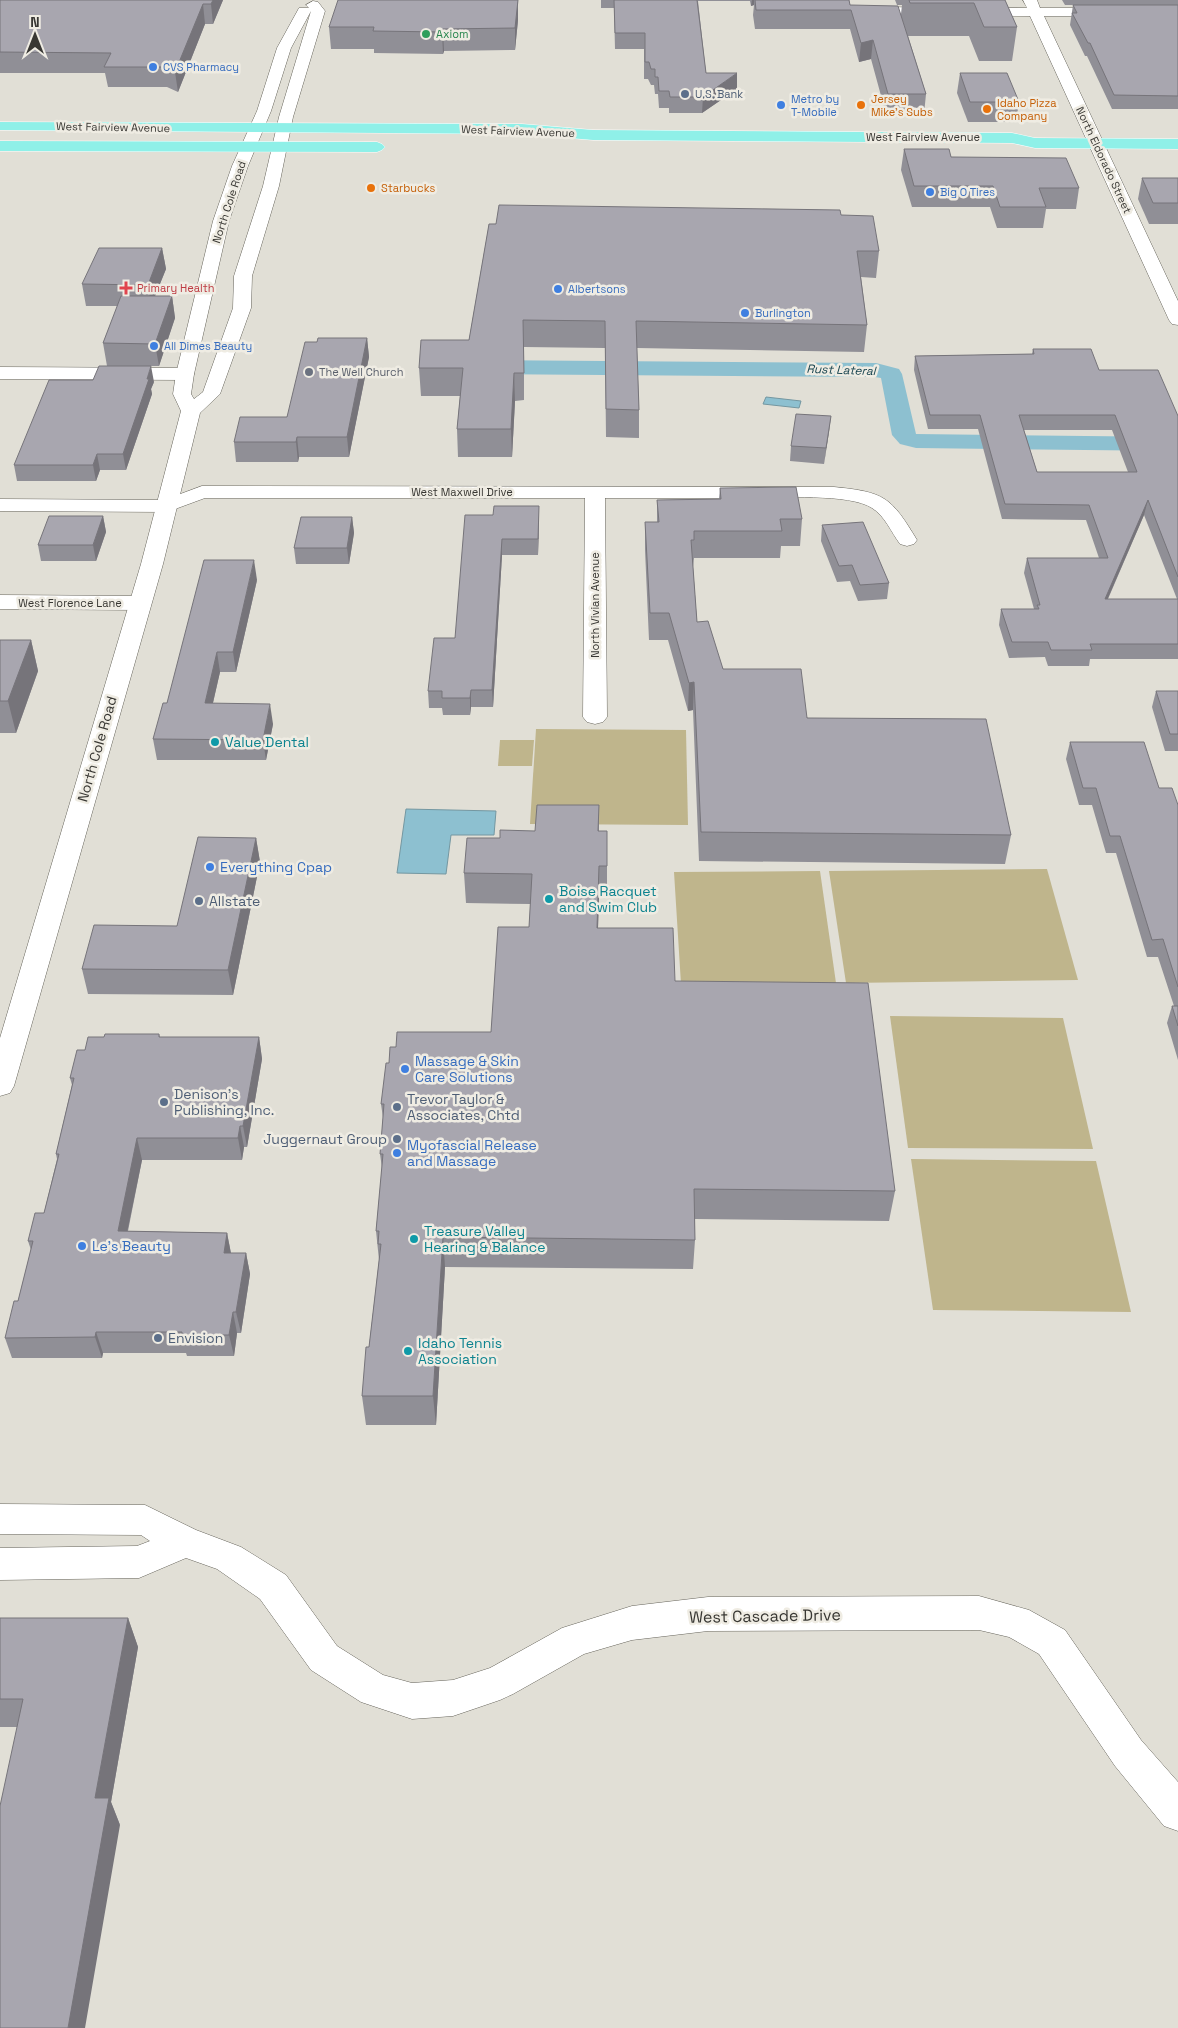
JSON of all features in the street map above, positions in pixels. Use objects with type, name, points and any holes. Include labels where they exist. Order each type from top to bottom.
[{"type":"main road","name":"West Fairview Avenue","points":[[0,126],[282,137],[394,147]]},
{"type":"main road","points":[[0,133],[253,137]]},
{"type":"main road","name":"West Fairview Avenue","points":[[0,146],[253,137],[540,138],[593,135],[1012,138],[1035,143],[1178,144]]},
{"type":"main road","name":"West Fairview Avenue","points":[[576,148],[1018,148],[1035,143]]},
{"type":"street","name":"North Cole Road","points":[[0,1086],[168,506],[191,411],[210,394],[242,308],[243,276],[271,186],[302,60],[318,11],[314,3],[302,12],[284,48],[264,111],[221,221],[185,374],[182,394],[191,411]]},
{"type":"street","points":[[850,10],[1033,6],[1178,12]]},
{"type":"street","name":"North Eldorado Street","points":[[1033,6],[1178,320]]},
{"type":"street","points":[[0,373],[185,374]]},
{"type":"street","name":"West Maxwell Drive","points":[[0,504],[168,506],[202,492],[787,492],[844,494],[878,502],[890,513],[907,540]]},
{"type":"street","name":"North Vivian Avenue","points":[[595,492],[595,718]]},
{"type":"street","name":"West Florence Lane","points":[[0,602],[140,603]]},
{"type":"street","name":"West Cascade Drive","points":[[0,1519],[146,1520],[185,1542],[229,1558],[273,1587],[324,1658],[374,1690],[412,1701],[461,1696],[500,1682],[575,1640],[632,1623],[708,1614],[969,1613],[978,1613],[1016,1622],[1052,1642],[1128,1753],[1178,1812]]},
{"type":"street","points":[[0,1564],[139,1562],[185,1542]]},
{"type":"shaded area","points":[[536,729],[686,730],[688,825],[530,824]]},
{"type":"shaded area","points":[[500,740],[534,740],[532,766],[498,766]]},
{"type":"shaded area","points":[[1047,869],[1078,980],[846,983],[829,871]]},
{"type":"shaded area","points":[[820,871],[836,983],[681,984],[674,872]]},
{"type":"shaded area","points":[[890,1016],[1063,1018],[1093,1149],[908,1148]]},
{"type":"shaded area","points":[[911,1159],[1096,1161],[1131,1312],[933,1310]]},
{"type":"water","points":[[766,397],[801,401],[799,408],[763,404]]},
{"type":"water","points":[[406,809],[496,811],[494,835],[451,835],[446,874],[397,873]]},
{"type":"building","points":[[0,0],[213,0],[211,4],[203,4],[175,72],[164,67],[104,67],[111,53],[0,52]]},
{"type":"building","points":[[338,0],[518,0],[515,28],[443,29],[442,32],[373,31],[374,27],[329,27]]},
{"type":"building","points":[[614,0],[697,0],[706,73],[737,73],[703,97],[670,97],[669,91],[659,91],[658,77],[655,77],[655,69],[651,69],[649,62],[645,62],[645,33],[615,33]]},
{"type":"building","points":[[755,0],[849,0],[850,5],[898,6],[926,94],[888,94],[873,40],[861,43],[851,10],[756,10]]},
{"type":"building","points":[[909,0],[1005,0],[1017,27],[984,27],[974,3],[910,3]]},
{"type":"building","points":[[1073,5],[1178,5],[1178,96],[1114,95],[1090,43],[1088,43],[1072,13],[1077,13]]},
{"type":"building","points":[[960,73],[1007,73],[1019,102],[970,102]]},
{"type":"building","points":[[904,149],[949,149],[951,157],[1066,158],[1079,188],[1039,188],[1046,207],[1000,207],[993,186],[914,186]]},
{"type":"building","points":[[1142,178],[1178,178],[1178,203],[1153,203]]},
{"type":"building","points":[[499,205],[840,210],[841,215],[873,216],[879,251],[857,251],[867,325],[636,321],[639,410],[606,409],[605,321],[523,320],[524,373],[514,373],[511,429],[457,429],[463,368],[419,368],[421,340],[469,340],[489,224],[496,224]]},
{"type":"building","points":[[99,248],[162,248],[148,285],[82,284]]},
{"type":"building","points":[[121,296],[172,296],[155,344],[103,343]]},
{"type":"building","points":[[318,338],[367,338],[347,437],[297,437],[296,442],[234,442],[240,417],[287,417],[305,342],[317,342]]},
{"type":"building","points":[[1033,349],[1091,349],[1099,370],[1158,370],[1178,416],[1178,577],[1148,500],[1105,599],[1178,599],[1178,644],[1090,644],[1092,650],[1051,650],[1048,642],[1012,642],[1001,609],[1039,609],[1037,605],[1040,605],[1027,558],[1108,558],[1089,505],[1005,504],[980,415],[930,415],[915,356],[1034,354]],"holes":[[[1019,415],[1115,415],[1137,472],[1037,472]]]},
{"type":"building","points":[[99,366],[151,366],[147,379],[149,379],[123,454],[97,454],[93,465],[14,465],[49,380],[93,380]]},
{"type":"building","points":[[796,414],[831,416],[826,448],[791,446]]},
{"type":"building","points":[[796,487],[802,519],[780,519],[782,531],[694,531],[694,540],[691,540],[697,622],[708,621],[723,669],[801,669],[807,718],[986,719],[1011,835],[701,832],[694,682],[689,683],[669,613],[650,613],[645,522],[659,522],[657,500],[721,499],[720,488]]},
{"type":"building","points":[[494,506],[539,506],[538,539],[502,539],[492,690],[471,690],[470,698],[442,698],[442,691],[428,691],[434,638],[455,638],[465,515],[493,515]]},
{"type":"building","points":[[49,516],[103,516],[93,545],[38,545]]},
{"type":"building","points":[[301,517],[352,517],[347,548],[294,548]]},
{"type":"building","points":[[863,522],[889,583],[860,585],[852,565],[839,566],[822,525]]},
{"type":"building","points":[[204,560],[254,560],[233,652],[217,652],[205,703],[270,704],[263,740],[153,739],[163,703],[167,703]]},
{"type":"building","points":[[0,640],[31,640],[8,701],[0,701]]},
{"type":"building","points":[[1156,691],[1178,691],[1178,734],[1170,734]]},
{"type":"building","points":[[1070,742],[1144,742],[1159,788],[1172,788],[1178,805],[1178,987],[1163,939],[1152,940],[1120,836],[1110,836],[1096,788],[1083,788]]},
{"type":"building","points":[[537,805],[599,805],[598,831],[607,831],[607,866],[599,866],[597,928],[673,928],[675,981],[868,983],[895,1191],[694,1189],[695,1240],[443,1237],[433,1396],[362,1396],[366,1347],[369,1347],[381,1244],[378,1244],[379,1231],[376,1231],[383,1154],[380,1154],[384,1104],[381,1104],[386,1063],[389,1063],[390,1047],[396,1047],[397,1032],[491,1032],[498,927],[529,927],[532,874],[464,873],[467,838],[500,838],[500,830],[535,831]]},
{"type":"building","points":[[198,837],[256,838],[228,970],[82,969],[94,925],[177,926]]},
{"type":"building","points":[[1172,1006],[1178,1006],[1178,1026]]},
{"type":"building","points":[[105,1034],[159,1034],[159,1037],[259,1037],[243,1126],[240,1126],[238,1138],[137,1138],[118,1231],[227,1233],[224,1253],[246,1253],[236,1312],[233,1312],[229,1335],[182,1335],[182,1332],[96,1332],[95,1337],[5,1338],[14,1301],[18,1301],[33,1241],[28,1241],[35,1213],[44,1213],[59,1154],[56,1154],[74,1078],[70,1078],[77,1050],[85,1050],[88,1037],[104,1037]]},
{"type":"building","points":[[0,1618],[128,1618],[95,1798],[109,1798],[68,2028],[0,2028],[0,1806],[23,1699],[0,1699]]},
{"type":"waterway","name":"Rust Lateral","points":[[477,367],[876,370],[891,374],[904,435],[908,439],[916,441],[1178,444]]},
{"type":"place","name":"Axiom","points":[[426,34]]},
{"type":"place","name":"CVS Pharmacy","points":[[153,67]]},
{"type":"place","name":"U.S. Bank","points":[[685,94]]},
{"type":"place","name":"Metro by T-Mobile","points":[[781,105]]},
{"type":"place","name":"Jersey Mike's Subs","points":[[861,105]]},
{"type":"place","name":"Idaho Pizza Company","points":[[987,109]]},
{"type":"place","name":"Starbucks","points":[[371,188]]},
{"type":"place","name":"Big O Tires","points":[[930,192]]},
{"type":"place","name":"Primary Health","points":[[126,288]]},
{"type":"place","name":"Albertsons","points":[[558,289]]},
{"type":"place","name":"Burlington","points":[[745,313]]},
{"type":"place","name":"All Dimes Beauty","points":[[154,346]]},
{"type":"place","name":"The Well Church","points":[[309,372]]},
{"type":"place","name":"Value Dental","points":[[215,742]]},
{"type":"place","name":"Everything Cpap","points":[[210,867]]},
{"type":"place","name":"Boise Racquet and Swim Club","points":[[549,899]]},
{"type":"place","name":"Allstate","points":[[199,901]]},
{"type":"place","name":"Massage & Skin Care Solutions","points":[[405,1069]]},
{"type":"place","name":"Denison's Publishing, Inc.","points":[[164,1102]]},
{"type":"place","name":"Trevor Taylor & Associates, Chtd","points":[[397,1107]]},
{"type":"place","name":"Juggernaut Group","points":[[397,1139]]},
{"type":"place","name":"Myofascial Release and Massage","points":[[397,1153]]},
{"type":"place","name":"Treasure Valley Hearing & Balance","points":[[414,1239]]},
{"type":"place","name":"Le's Beauty","points":[[82,1246]]},
{"type":"place","name":"Envision","points":[[158,1338]]},
{"type":"place","name":"Idaho Tennis Association","points":[[408,1351]]}]
